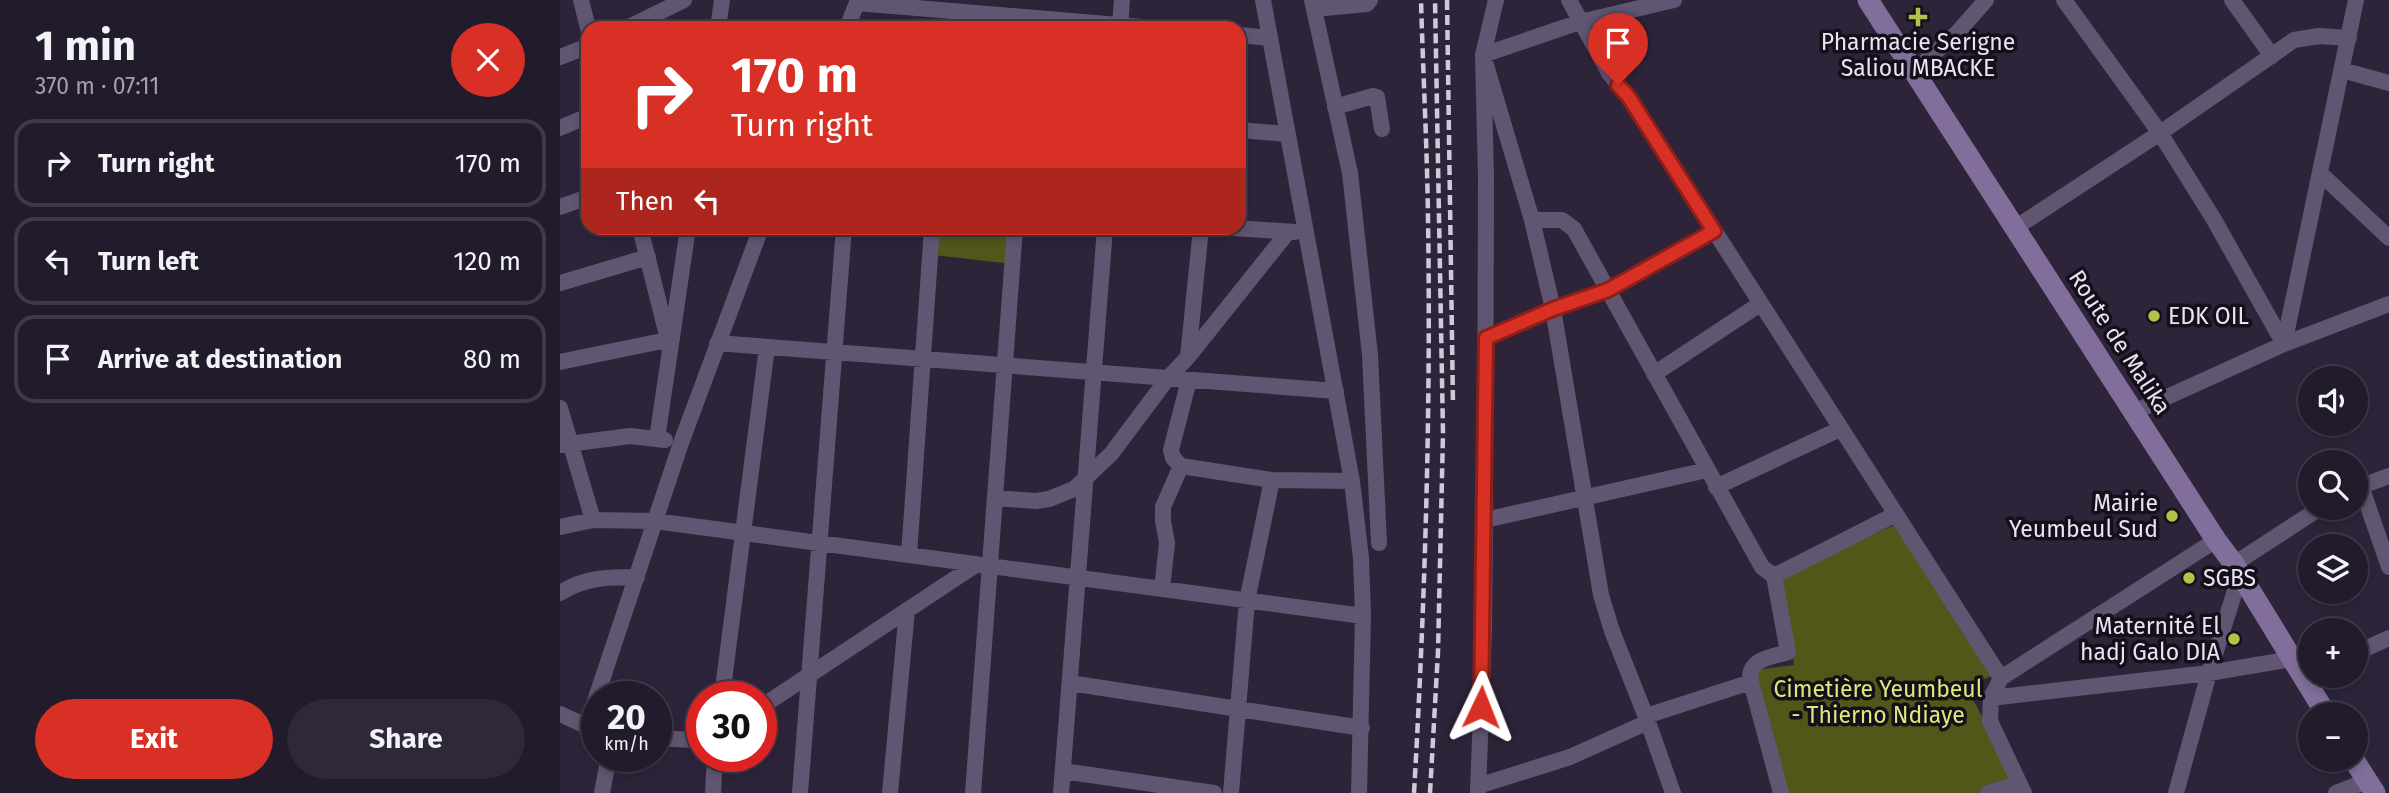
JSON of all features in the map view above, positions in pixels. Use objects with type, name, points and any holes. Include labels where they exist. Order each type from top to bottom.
[{"type":"main road","name":"Route de Malika","points":[[1868,0],[2298,667]]},
{"type":"main road","points":[[2362,772],[2371,787]]},
{"type":"street","points":[[581,0],[586,21]]},
{"type":"street","points":[[641,21],[684,0]]},
{"type":"street","points":[[719,21],[722,0]]},
{"type":"street","points":[[1030,21],[1032,0]]},
{"type":"street","points":[[1120,21],[1122,0]]},
{"type":"street","points":[[1263,0],[1352,481],[1361,558],[1363,616],[1359,793]]},
{"type":"street","points":[[1370,0],[1367,4],[1313,5],[1350,173],[1370,355],[1379,543]]},
{"type":"street","points":[[1496,0],[1483,55],[1485,520],[1478,789],[1570,757],[1647,719],[1751,682]]},
{"type":"street","points":[[1569,0],[1609,73],[1628,96],[2001,678]]},
{"type":"street","points":[[1483,55],[1580,22],[1674,0]]},
{"type":"street","points":[[1913,72],[1957,33],[1986,0]]},
{"type":"street","points":[[2064,0],[2160,133],[2213,219],[2284,344]]},
{"type":"street","points":[[2232,0],[2272,56]]},
{"type":"street","points":[[2284,344],[2356,0]]},
{"type":"street","points":[[850,21],[858,2],[1014,21]]},
{"type":"street","points":[[1246,36],[1270,38]]},
{"type":"street","points":[[2015,228],[2160,133],[2294,40],[2319,36],[2348,38]]},
{"type":"street","points":[[560,57],[581,49]]},
{"type":"street","points":[[1483,55],[1532,220],[1553,309],[1601,595],[1673,793]]},
{"type":"street","points":[[2342,70],[2389,83]]},
{"type":"street","points":[[1335,107],[1377,97],[1382,129]]},
{"type":"street","points":[[560,128],[581,119]]},
{"type":"street","points":[[1246,131],[1288,134]]},
{"type":"street","points":[[2320,174],[2389,238]]},
{"type":"street","points":[[560,207],[581,200]]},
{"type":"street","points":[[1532,220],[1554,219],[1568,223],[1574,229],[1762,567],[1774,576],[1788,652],[1755,663],[1750,670],[1781,793]]},
{"type":"street","points":[[1246,229],[1308,233]]},
{"type":"street","points":[[1486,338],[1553,309],[1608,290],[1714,231]]},
{"type":"street","points":[[995,498],[1036,501],[1074,489],[1111,454],[1168,378],[1188,357],[1288,232]]},
{"type":"street","points":[[642,235],[670,339]]},
{"type":"street","points":[[657,439],[687,235]]},
{"type":"street","points":[[606,681],[681,443],[758,235]]},
{"type":"street","points":[[800,793],[843,235]]},
{"type":"street","points":[[909,555],[931,235]]},
{"type":"street","points":[[973,793],[984,565],[995,498],[1014,235]]},
{"type":"street","points":[[1061,793],[1104,235]]},
{"type":"street","points":[[1188,357],[1200,235]]},
{"type":"street","points":[[560,283],[648,257]]},
{"type":"street","points":[[1654,374],[1760,304]]},
{"type":"street","points":[[2134,412],[2284,344],[2389,304]]},
{"type":"street","points":[[560,362],[670,339]]},
{"type":"street","points":[[717,343],[1336,391]]},
{"type":"street","points":[[724,681],[767,347]]},
{"type":"street","points":[[1189,380],[1171,450],[1181,466],[1272,480],[1352,481]]},
{"type":"street","points":[[560,408],[566,444],[593,520]]},
{"type":"street","points":[[1716,487],[1840,429]]},
{"type":"street","points":[[566,444],[630,436],[681,443]]},
{"type":"street","points":[[1162,589],[1167,542],[1163,507],[1181,466]]},
{"type":"street","points":[[1485,520],[1707,470]]},
{"type":"street","points":[[2368,483],[2389,476]]},
{"type":"street","points":[[1231,793],[1247,601],[1272,480]]},
{"type":"street","points":[[2368,513],[2389,567]]},
{"type":"street","points":[[1774,576],[1896,514]]},
{"type":"street","points":[[560,527],[593,520],[655,520],[1363,616]]},
{"type":"street","points":[[2176,793],[2237,570],[2304,520]]},
{"type":"street","points":[[1988,793],[2021,789],[1990,721],[1991,698],[2001,678],[2216,540]]},
{"type":"street","points":[[777,697],[907,610],[984,565]]},
{"type":"street","points":[[560,593],[580,582],[593,579],[637,577]]},
{"type":"street","points":[[890,793],[907,610]]},
{"type":"street","points":[[2368,648],[2389,638]]},
{"type":"street","points":[[1991,698],[2209,673],[2291,659]]},
{"type":"street","points":[[1070,683],[1362,728]]},
{"type":"street","points":[[560,714],[581,724]]},
{"type":"street","points":[[1063,771],[1214,793]]},
{"type":"street","points":[[602,793],[606,772]]},
{"type":"street","points":[[713,793],[714,772]]},
{"type":"street","points":[[2336,793],[2371,787]]},
{"type":"green space","points":[[925,235],[1015,235],[1013,264],[924,254]]},
{"type":"green space","name":"Cimetière Yeumbeul - Thierno Ndiaye","points":[[1894,525],[1995,674],[1967,688],[2019,786],[1988,793],[1785,793],[1755,670],[1794,665],[1781,577]]},
{"type":"railway","points":[[1414,793],[1424,577],[1429,361],[1421,0]]},
{"type":"railway","points":[[1430,793],[1438,652],[1443,433],[1435,0]]},
{"type":"railway","points":[[1447,0],[1453,405]]},
{"type":"place","name":"Pharmacie Serigne Saliou MBACKE","points":[[1918,17]]},
{"type":"place","name":"EDK OIL","points":[[2154,316]]},
{"type":"place","name":"Mairie Yeumbeul Sud","points":[[2172,516]]},
{"type":"place","name":"SGBS","points":[[2189,578]]},
{"type":"place","name":"Maternité El hadj Galo DIA","points":[[2234,639]]},
{"type":"route","points":[[1481,707],[1486,338],[1553,309],[1608,290],[1714,231],[1628,96],[1618,85]]}]
